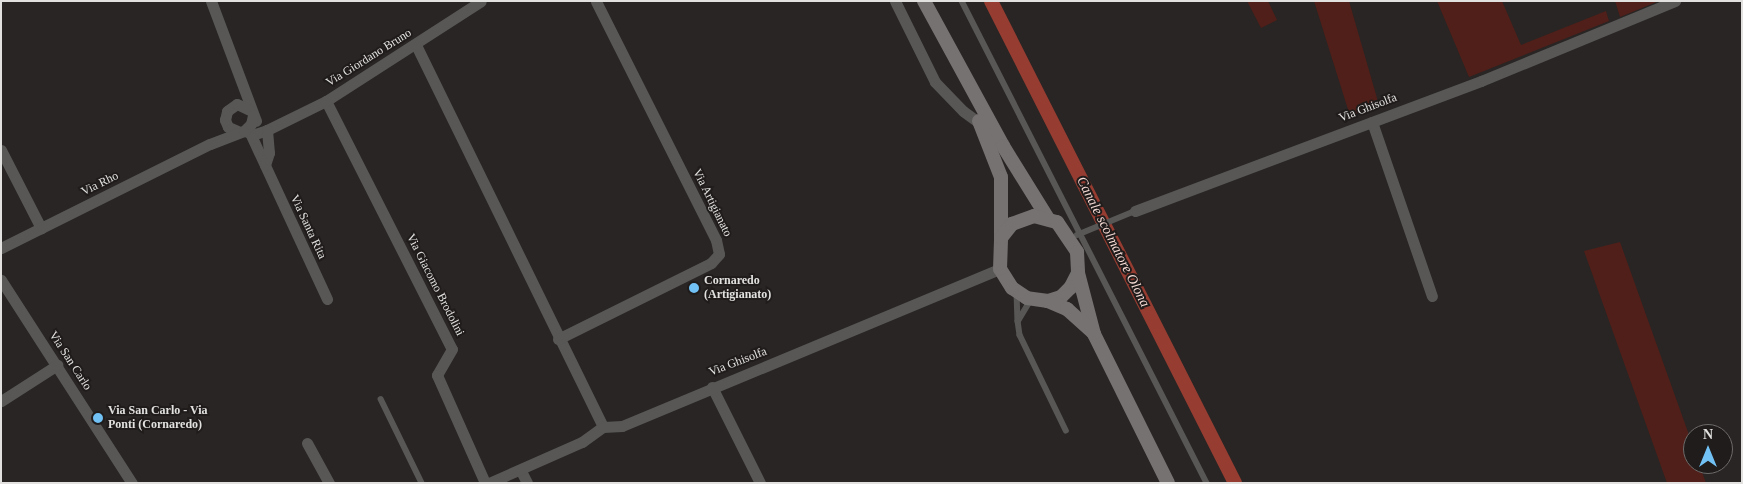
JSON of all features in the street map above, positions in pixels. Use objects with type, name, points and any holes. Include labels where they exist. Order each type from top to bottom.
[{"type":"main road","points":[[924,1],[981,124],[1001,177],[1002,238],[1000,269],[1017,291],[1032,299],[1048,301],[1067,309],[1094,334]]},
{"type":"main road","points":[[950,54],[1047,217]]},
{"type":"main road","points":[[1002,238],[1022,219],[1047,217],[1057,222],[1074,236],[1078,273],[1094,334],[1168,483]]},
{"type":"main road","points":[[1048,301],[1061,297],[1078,273]]},
{"type":"street","points":[[211,1],[238,71],[251,112],[251,124],[245,132],[232,130],[226,123],[227,111],[235,105],[238,71]]},
{"type":"street","name":"Via Giordano Bruno","points":[[245,132],[267,130],[326,101],[482,1]]},
{"type":"street","name":"Via Artigianato","points":[[558,339],[711,263],[719,254],[716,240],[596,1]]},
{"type":"street","points":[[895,1],[935,82],[963,112],[981,124]]},
{"type":"street","name":"Via Ghisolfa","points":[[1135,211],[1372,122],[1675,1]]},
{"type":"street","points":[[416,45],[558,339],[603,427]]},
{"type":"street","name":"Via Giacomo Brodolini","points":[[326,101],[452,349],[437,375],[487,483]]},
{"type":"street","points":[[235,105],[251,112],[267,130],[269,153],[265,165]]},
{"type":"street","points":[[1372,122],[1432,296]]},
{"type":"street","name":"Via Rho","points":[[210,144],[226,123]]},
{"type":"street","name":"Via Rho","points":[[1,248],[210,144],[245,132]]},
{"type":"street","name":"Via Santa Rita","points":[[245,132],[265,165],[327,300]]},
{"type":"street","points":[[1,150],[41,228]]},
{"type":"street","name":"Via Ghisolfa","points":[[487,483],[521,471],[582,442],[603,427],[622,426],[1000,269]]},
{"type":"street","name":"Via San Carlo","points":[[1,280],[132,483]]},
{"type":"street","points":[[1,401],[57,365]]},
{"type":"street","points":[[712,387],[760,483]]},
{"type":"street","points":[[307,443],[329,483]]},
{"type":"street","points":[[521,471],[527,483]]},
{"type":"lane","points":[[962,1],[1074,236],[1207,483]]},
{"type":"lane","name":"Via Ghisolfa","points":[[1074,236],[1135,211]]},
{"type":"lane","points":[[1017,291],[1020,335],[1066,430]]},
{"type":"lane","points":[[1018,321],[1032,299]]},
{"type":"lane","points":[[381,399],[422,483]]},
{"type":"shaded area","points":[[1247,1],[1268,1],[1277,20],[1261,28]]},
{"type":"shaded area","points":[[1314,1],[1349,1],[1379,105],[1350,116]]},
{"type":"shaded area","points":[[1437,1],[1502,1],[1521,45],[1606,11],[1609,21],[1469,77]]},
{"type":"shaded area","points":[[1615,1],[1659,1],[1620,17]]},
{"type":"shaded area","points":[[1620,242],[1685,424],[1683,424],[1683,474],[1703,474],[1706,483],[1667,483],[1584,251]]},
{"type":"waterway","name":"Canale scolmatore Olona","points":[[991,1],[1235,483]]},
{"type":"place","name":"Cornaredo (Artigianato)","points":[[694,288]]},
{"type":"place","name":"Via San Carlo - Via Ponti (Cornaredo)","points":[[98,418]]}]
